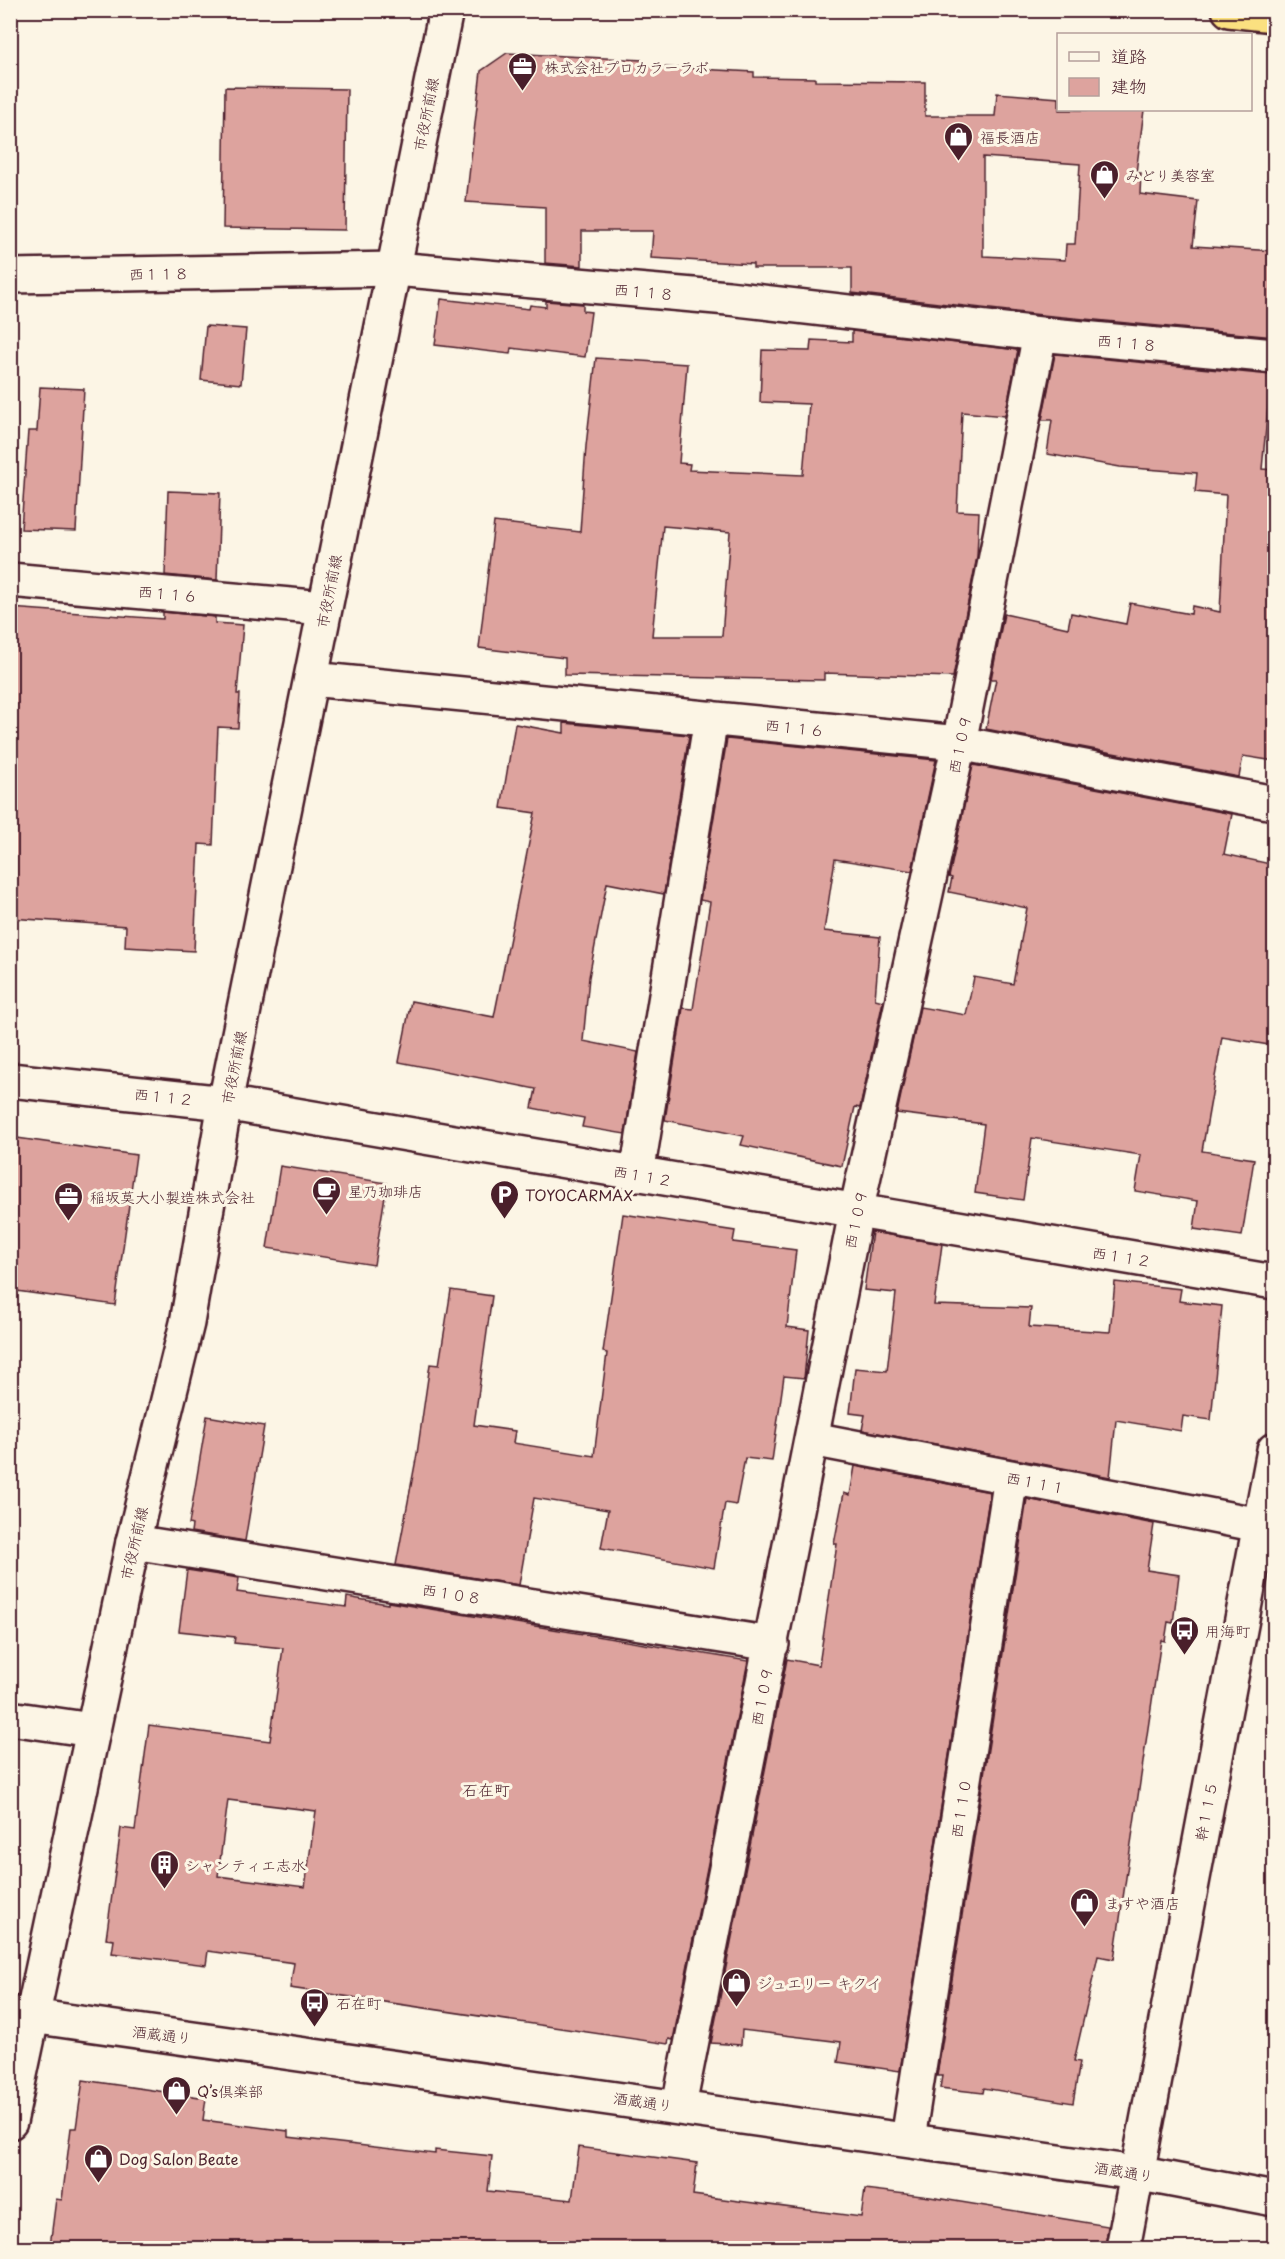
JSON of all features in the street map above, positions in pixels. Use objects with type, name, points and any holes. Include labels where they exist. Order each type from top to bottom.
[{"type":"highway","points":[[1229,10],[1275,15]]},
{"type":"street","name":"市役所前線","points":[[10,2122],[21,2014],[92,1730],[133,1542],[187,1323],[225,1103],[446,10]]},
{"type":"street","name":"西１１８","points":[[10,276],[395,269],[728,298],[1040,334],[1275,356]]},
{"type":"street","name":"西１０９","points":[[679,2106],[856,1212],[959,743],[1040,334]]},
{"type":"street","name":"西１１６","points":[[10,580],[324,608]]},
{"type":"street","name":"西１１６","points":[[311,679],[959,743],[1275,803]]},
{"type":"street","points":[[637,1174],[711,718]]},
{"type":"street","name":"西１１２","points":[[10,1080],[225,1103],[1275,1282]]},
{"type":"street","name":"西１１１","points":[[812,1440],[1260,1525]]},
{"type":"street","name":"幹１１５","points":[[1124,2248],[1136,2173],[1275,1450]]},
{"type":"street","name":"西１１０","points":[[908,2139],[1011,1478]]},
{"type":"street","name":"西１０８","points":[[133,1542],[772,1644]]},
{"type":"street","points":[[10,1718],[92,1730]]},
{"type":"street","name":"酒蔵通り","points":[[21,2014],[908,2139],[1136,2173],[1275,2199]]},
{"type":"building","points":[[507,53],[643,60],[643,66],[754,72],[754,77],[815,78],[815,81],[925,82],[925,116],[995,116],[997,93],[1057,98],[1057,111],[1144,111],[1136,173],[1141,173],[1140,194],[1198,201],[1193,246],[1275,251],[1275,337],[1042,315],[852,293],[852,268],[753,268],[753,264],[651,258],[653,231],[582,231],[582,266],[545,263],[545,207],[466,202],[481,71]],"holes":[[[983,157],[1080,164],[1075,244],[1066,244],[1065,260],[983,256]]]},
{"type":"building","points":[[225,87],[347,89],[345,230],[223,228]]},
{"type":"building","points":[[441,299],[529,309],[530,305],[546,307],[546,301],[583,304],[583,311],[591,312],[585,357],[511,348],[510,354],[435,345]]},
{"type":"building","points":[[206,326],[246,329],[241,384],[201,380]]},
{"type":"building","points":[[852,331],[1018,350],[1005,416],[962,412],[957,511],[979,512],[977,557],[953,677],[824,673],[824,680],[565,675],[565,658],[479,648],[494,522],[580,532],[586,446],[596,358],[687,364],[679,463],[690,464],[689,470],[803,475],[809,404],[760,402],[762,350],[810,351],[811,340],[852,342]],"holes":[[[663,526],[730,532],[722,636],[652,636]]]},
{"type":"building","points":[[1055,354],[1271,375],[1262,469],[1275,470],[1275,558],[1271,619],[1275,620],[1275,761],[1243,756],[1239,777],[986,729],[996,679],[991,679],[1004,614],[1068,628],[1071,613],[1126,624],[1130,603],[1191,614],[1192,606],[1220,612],[1226,495],[1195,492],[1197,473],[1120,467],[1047,454],[1052,420],[1042,420]]},
{"type":"building","points":[[40,387],[84,389],[76,531],[21,529],[28,431],[37,431]]},
{"type":"building","points":[[168,491],[220,493],[217,580],[165,575]]},
{"type":"building","points":[[10,608],[163,619],[163,612],[215,617],[215,623],[243,625],[237,694],[240,694],[238,728],[218,727],[213,845],[199,844],[194,951],[125,947],[126,926],[10,918]]},
{"type":"building","points":[[564,723],[689,735],[664,894],[607,883],[589,977],[583,1041],[638,1052],[625,1134],[582,1127],[584,1118],[532,1108],[536,1089],[399,1062],[411,1001],[494,1017],[535,813],[501,808],[515,724],[564,733]]},
{"type":"building","points":[[727,739],[936,760],[912,871],[835,859],[824,931],[880,937],[875,999],[883,1001],[860,1108],[855,1107],[842,1166],[741,1145],[744,1136],[665,1120],[683,1008],[693,1009],[710,902],[700,900]]},
{"type":"building","points":[[973,765],[1232,814],[1224,854],[1275,865],[1275,1046],[1222,1037],[1202,1151],[1254,1159],[1242,1236],[1194,1229],[1198,1201],[1135,1191],[1141,1155],[1032,1138],[1023,1200],[975,1193],[984,1124],[897,1113],[920,1007],[966,1015],[974,977],[1013,984],[1027,908],[949,892],[952,878],[949,877]]},
{"type":"building","name":"稲坂莫大小製造株式会社","points":[[10,1137],[136,1155],[115,1305],[10,1290]]},
{"type":"building","points":[[280,1166],[387,1183],[374,1265],[267,1248]]},
{"type":"building","points":[[623,1214],[735,1231],[733,1242],[796,1250],[787,1327],[809,1330],[804,1378],[784,1376],[772,1461],[745,1458],[736,1505],[725,1503],[714,1568],[601,1548],[608,1510],[534,1498],[519,1585],[396,1565],[417,1454],[430,1364],[439,1365],[451,1290],[492,1296],[474,1425],[515,1431],[513,1443],[594,1456],[607,1353],[603,1352]]},
{"type":"building","points":[[872,1232],[942,1244],[934,1305],[1031,1308],[1029,1327],[1110,1332],[1115,1282],[1181,1289],[1179,1301],[1222,1306],[1211,1420],[1183,1416],[1181,1431],[1116,1420],[1110,1477],[862,1430],[865,1415],[850,1413],[855,1368],[887,1371],[896,1293],[864,1290]]},
{"type":"building","points":[[207,1416],[264,1426],[245,1541],[191,1532],[192,1525],[189,1524]]},
{"type":"building","points":[[855,1466],[990,1492],[900,2071],[838,2062],[841,2042],[742,2030],[741,2045],[711,2043],[787,1659],[819,1665],[837,1544],[834,1544],[844,1493],[850,1495]]},
{"type":"building","points":[[1027,1499],[1154,1524],[1147,1570],[1179,1575],[1173,1623],[1168,1622],[1165,1641],[1161,1640],[1114,1959],[1098,1956],[1074,2061],[1080,2062],[1073,2103],[984,2088],[983,2093],[940,2088],[942,2076],[937,2076]]},
{"type":"building","points":[[187,1570],[239,1578],[237,1592],[346,1607],[347,1597],[388,1604],[388,1602],[748,1661],[673,2040],[669,2039],[668,2044],[290,1988],[294,1963],[208,1951],[206,1965],[112,1953],[114,1940],[106,1939],[121,1828],[135,1830],[149,1725],[270,1741],[283,1648],[234,1643],[235,1637],[179,1631]],"holes":[[[228,1800],[316,1811],[305,1887],[218,1876]]]},
{"type":"building","points":[[83,2080],[206,2098],[203,2120],[288,2131],[288,2137],[435,2154],[435,2150],[492,2156],[488,2191],[572,2200],[579,2147],[697,2163],[693,2195],[861,2217],[865,2189],[930,2197],[1108,2226],[1105,2248],[72,2248],[50,2246],[56,2199],[62,2200],[71,2128],[76,2128]]},
{"type":"place","name":"株式会社プロカラーラボ","points":[[523,92]]},
{"type":"place","name":"福長酒店","points":[[959,162]]},
{"type":"place","name":"みどり美容室","points":[[1104,200]]},
{"type":"place","name":"星乃珈琲店","points":[[327,1216]]},
{"type":"place","name":"TOYOCARMAX","points":[[504,1220]]},
{"type":"place","name":"稲坂莫大小製造株式会社","points":[[69,1222]]},
{"type":"place","name":"用海町","points":[[1184,1656]]},
{"type":"place","name":"シャンティエ志水","points":[[164,1890]]},
{"type":"place","name":"ますや酒店","points":[[1084,1928]]},
{"type":"place","name":"ジュエリー キクイ","points":[[736,2008]]},
{"type":"place","name":"石在町","points":[[315,2028]]},
{"type":"place","name":"Q’s倶楽部","points":[[176,2116]]},
{"type":"place","name":"Dog Salon Beate","points":[[98,2184]]},
{"type":"district","name":"石在町","points":[[486,1789]]}]
